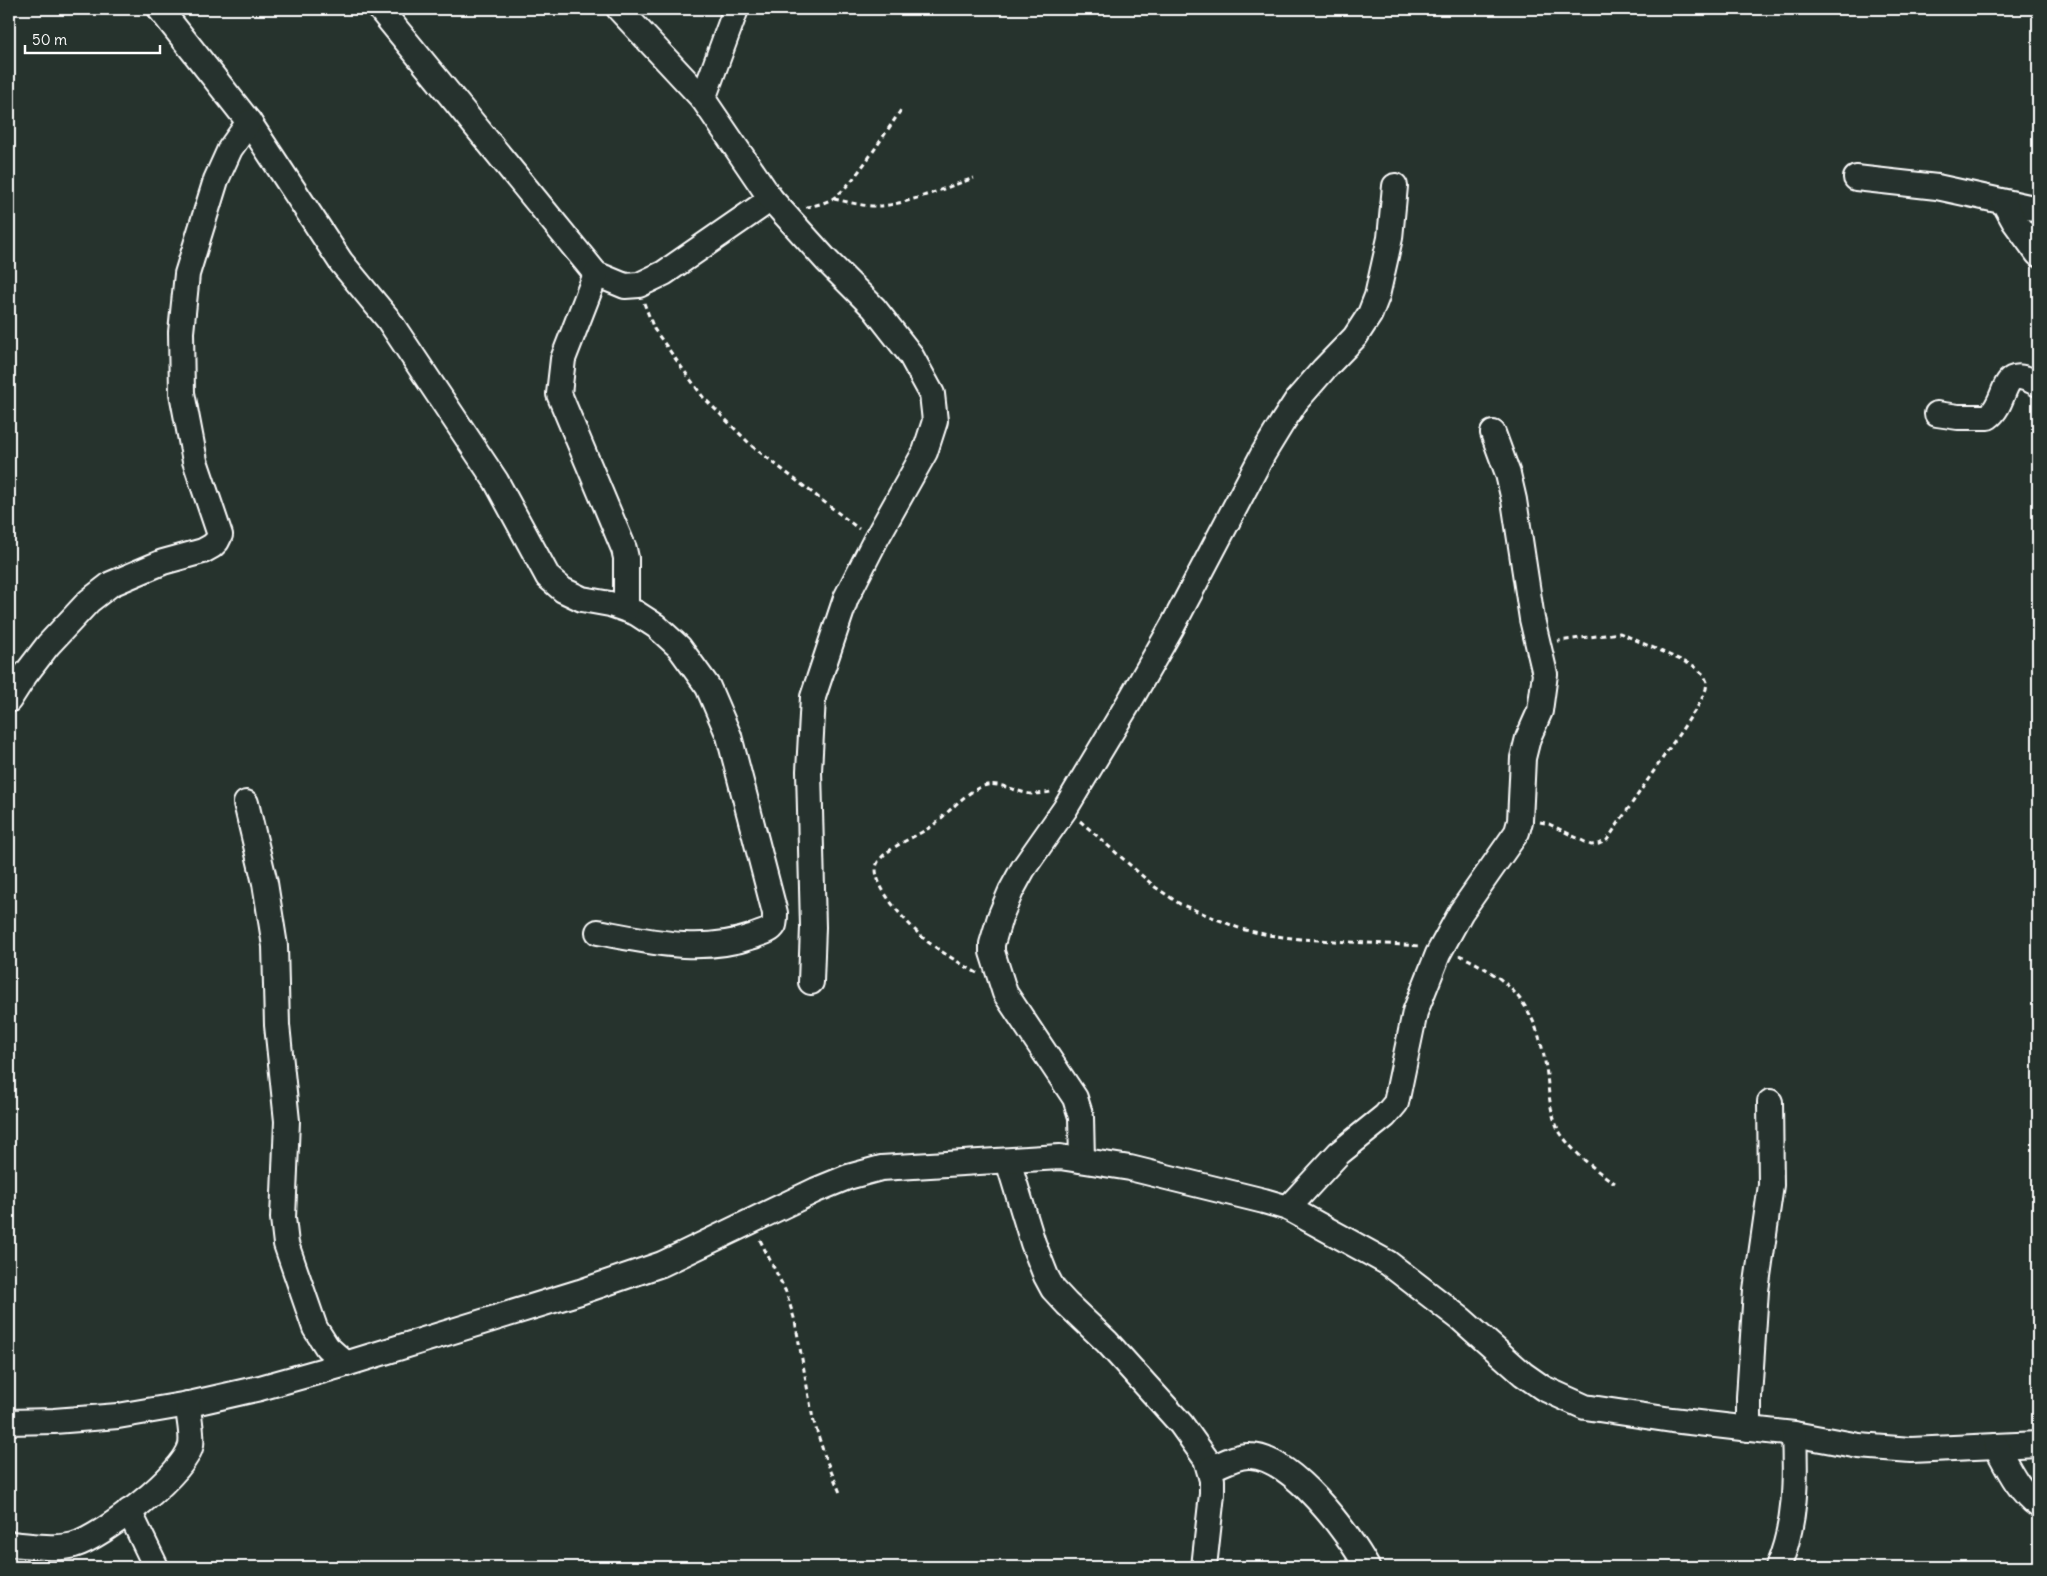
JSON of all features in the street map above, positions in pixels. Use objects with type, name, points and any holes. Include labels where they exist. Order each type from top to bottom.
[{"type":"street","points":[[160,9],[249,122],[341,262],[388,319],[496,481],[548,577],[563,590],[582,599],[610,604],[636,612],[656,626],[679,647],[708,686],[729,736],[775,913],[774,925],[768,931],[722,944],[683,946],[598,932]]},
{"type":"street","points":[[380,9],[596,274],[625,286],[639,285],[664,273],[777,205]]},
{"type":"street","points":[[619,9],[703,99],[777,205],[827,261],[874,308],[910,354],[932,394],[935,421],[924,452],[846,598],[813,697],[809,771],[813,926],[811,982]]},
{"type":"street","points":[[703,99],[736,9]]},
{"type":"street","points":[[9,700],[24,675],[48,645],[89,601],[111,584],[163,562],[203,551],[217,541],[220,535],[196,461],[182,393],[181,332],[187,274],[216,180],[230,149],[249,122]]},
{"type":"street","points":[[1856,178],[1936,187],[2038,209]]},
{"type":"street","points":[[1082,1160],[1081,1117],[1075,1098],[1003,987],[992,952],[992,944],[1000,917],[1023,869],[1065,809],[1131,699],[1172,627],[1263,454],[1282,423],[1298,400],[1355,337],[1370,314],[1377,296],[1390,238],[1395,186]]},
{"type":"street","points":[[2004,203],[2014,221],[2038,254]]},
{"type":"street","points":[[596,274],[563,359],[559,394],[624,549],[626,558],[626,609]]},
{"type":"street","points":[[1936,414],[1988,417],[1994,412],[2007,383],[2012,379],[2026,377],[2038,384]]},
{"type":"street","points":[[1288,1208],[1339,1153],[1385,1116],[1396,1103],[1415,1012],[1441,948],[1460,912],[1516,832],[1520,821],[1523,758],[1528,738],[1540,710],[1545,674],[1532,619],[1514,500],[1508,474],[1493,433]]},
{"type":"street","points":[[246,803],[265,883],[275,946],[277,1025],[287,1121],[283,1218],[286,1244],[315,1328],[327,1347],[346,1364]]},
{"type":"street","points":[[1749,1429],[1749,1396],[1756,1290],[1771,1185],[1770,1102]]},
{"type":"street","points":[[9,1422],[118,1416],[188,1404],[260,1388],[346,1364],[619,1280],[662,1264],[816,1190],[848,1177],[881,1168],[1060,1157],[1130,1168],[1288,1208],[1388,1263],[1461,1319],[1523,1374],[1543,1388],[1585,1407],[1610,1412],[1794,1434],[1859,1446],[1911,1450],[2038,1444]]},
{"type":"street","points":[[1008,1161],[1033,1243],[1046,1276],[1053,1288],[1107,1342],[1181,1424],[1206,1459],[1210,1469],[1212,1494],[1204,1567]]},
{"type":"street","points":[[9,1544],[74,1545],[110,1526],[129,1512],[177,1469],[187,1456],[191,1444],[188,1404]]},
{"type":"street","points":[[1778,1567],[1785,1550],[1794,1504],[1794,1434]]},
{"type":"street","points":[[1996,1446],[2014,1476],[2029,1497],[2038,1505]]},
{"type":"street","points":[[1210,1469],[1248,1455],[1268,1459],[1282,1467],[1304,1486],[1344,1529],[1367,1567]]},
{"type":"street","points":[[129,1512],[156,1567]]},
{"type":"path","points":[[777,205],[810,207],[833,199],[854,177],[901,110]]},
{"type":"path","points":[[833,199],[861,205],[881,206],[913,198],[974,178]]},
{"type":"path","points":[[639,285],[654,329],[703,397],[752,446],[875,541]]},
{"type":"path","points":[[1520,821],[1550,824],[1591,846],[1607,840],[1700,703],[1707,682],[1704,675],[1694,666],[1620,633],[1538,643]]},
{"type":"path","points":[[1003,987],[935,946],[910,925],[887,896],[878,881],[876,872],[878,862],[892,850],[932,826],[962,800],[983,786],[990,784],[1032,794],[1064,789],[1080,783]]},
{"type":"path","points":[[1065,809],[1155,887],[1180,904],[1241,929],[1300,939],[1403,944],[1441,948],[1474,962],[1499,978],[1519,998],[1532,1017],[1543,1048],[1554,1117],[1561,1134],[1580,1155],[1602,1174],[1615,1182]]},
{"type":"path","points":[[750,1222],[786,1292],[795,1321],[814,1420],[825,1457],[841,1495]]}]
